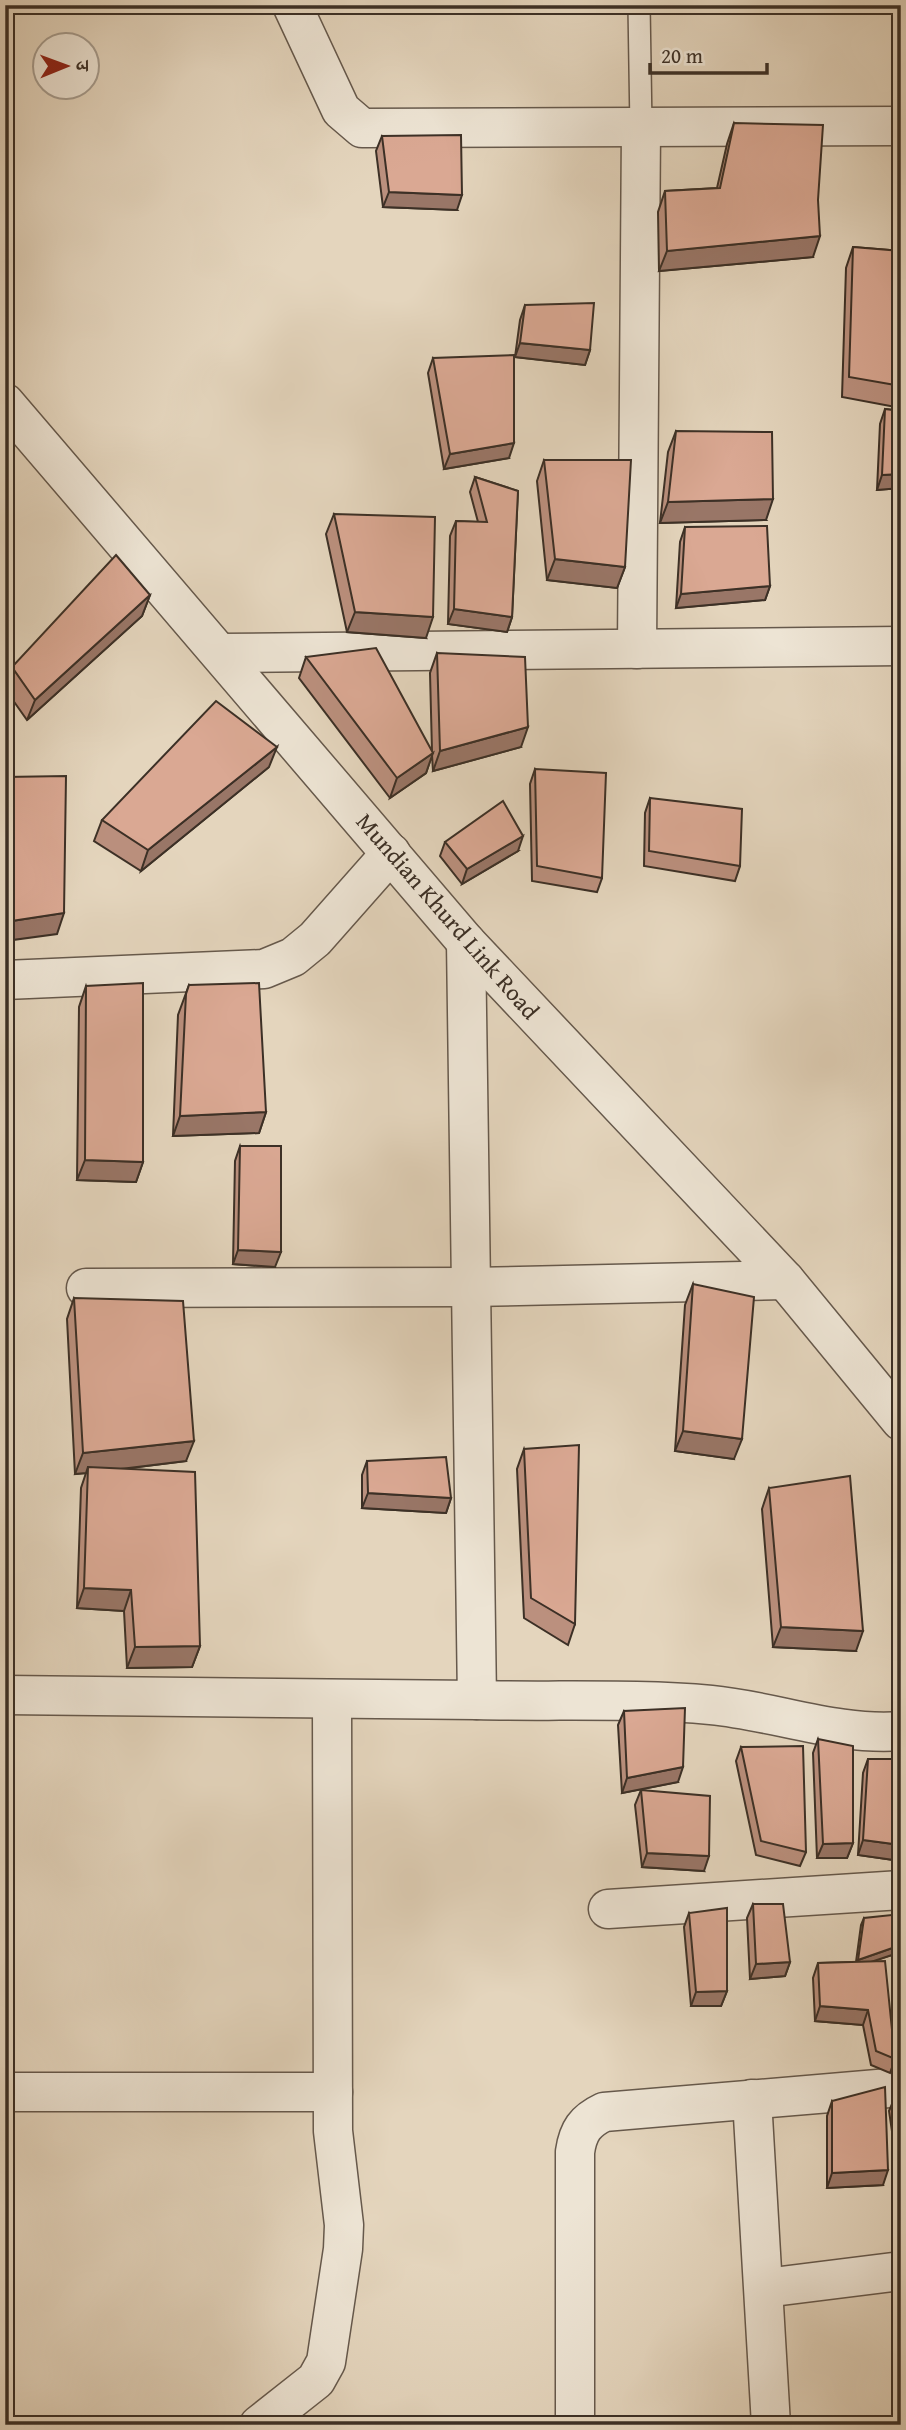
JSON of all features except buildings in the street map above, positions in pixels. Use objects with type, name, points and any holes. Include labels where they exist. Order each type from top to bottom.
[{"type":"street","points":[[292,5],[341,110],[362,128],[901,126]]},
{"type":"street","points":[[636,649],[641,128]]},
{"type":"street","name":"Mundian Khurd Link Road","points":[[5,403],[222,653],[466,942],[785,1280],[901,1421]]},
{"type":"street","points":[[222,653],[901,646]]},
{"type":"street","points":[[5,980],[264,969],[293,957],[315,939],[391,853]]},
{"type":"street","points":[[466,942],[477,1700]]},
{"type":"street","points":[[86,1288],[471,1287],[785,1280]]},
{"type":"street","points":[[5,1695],[710,1704],[838,1729],[864,1732],[901,1731]]},
{"type":"street","points":[[259,2425],[316,2380],[328,2349],[344,2225],[333,2092],[332,1699]]},
{"type":"street","points":[[608,1909],[901,1890]]},
{"type":"street","points":[[575,2425],[577,2136],[588,2120],[604,2112],[901,2087]]},
{"type":"street","points":[[5,2092],[333,2092]]},
{"type":"street","points":[[752,2099],[771,2425]]},
{"type":"street","points":[[765,2288],[901,2271]]},
{"type":"lane","points":[[639,5],[641,128]]}]
